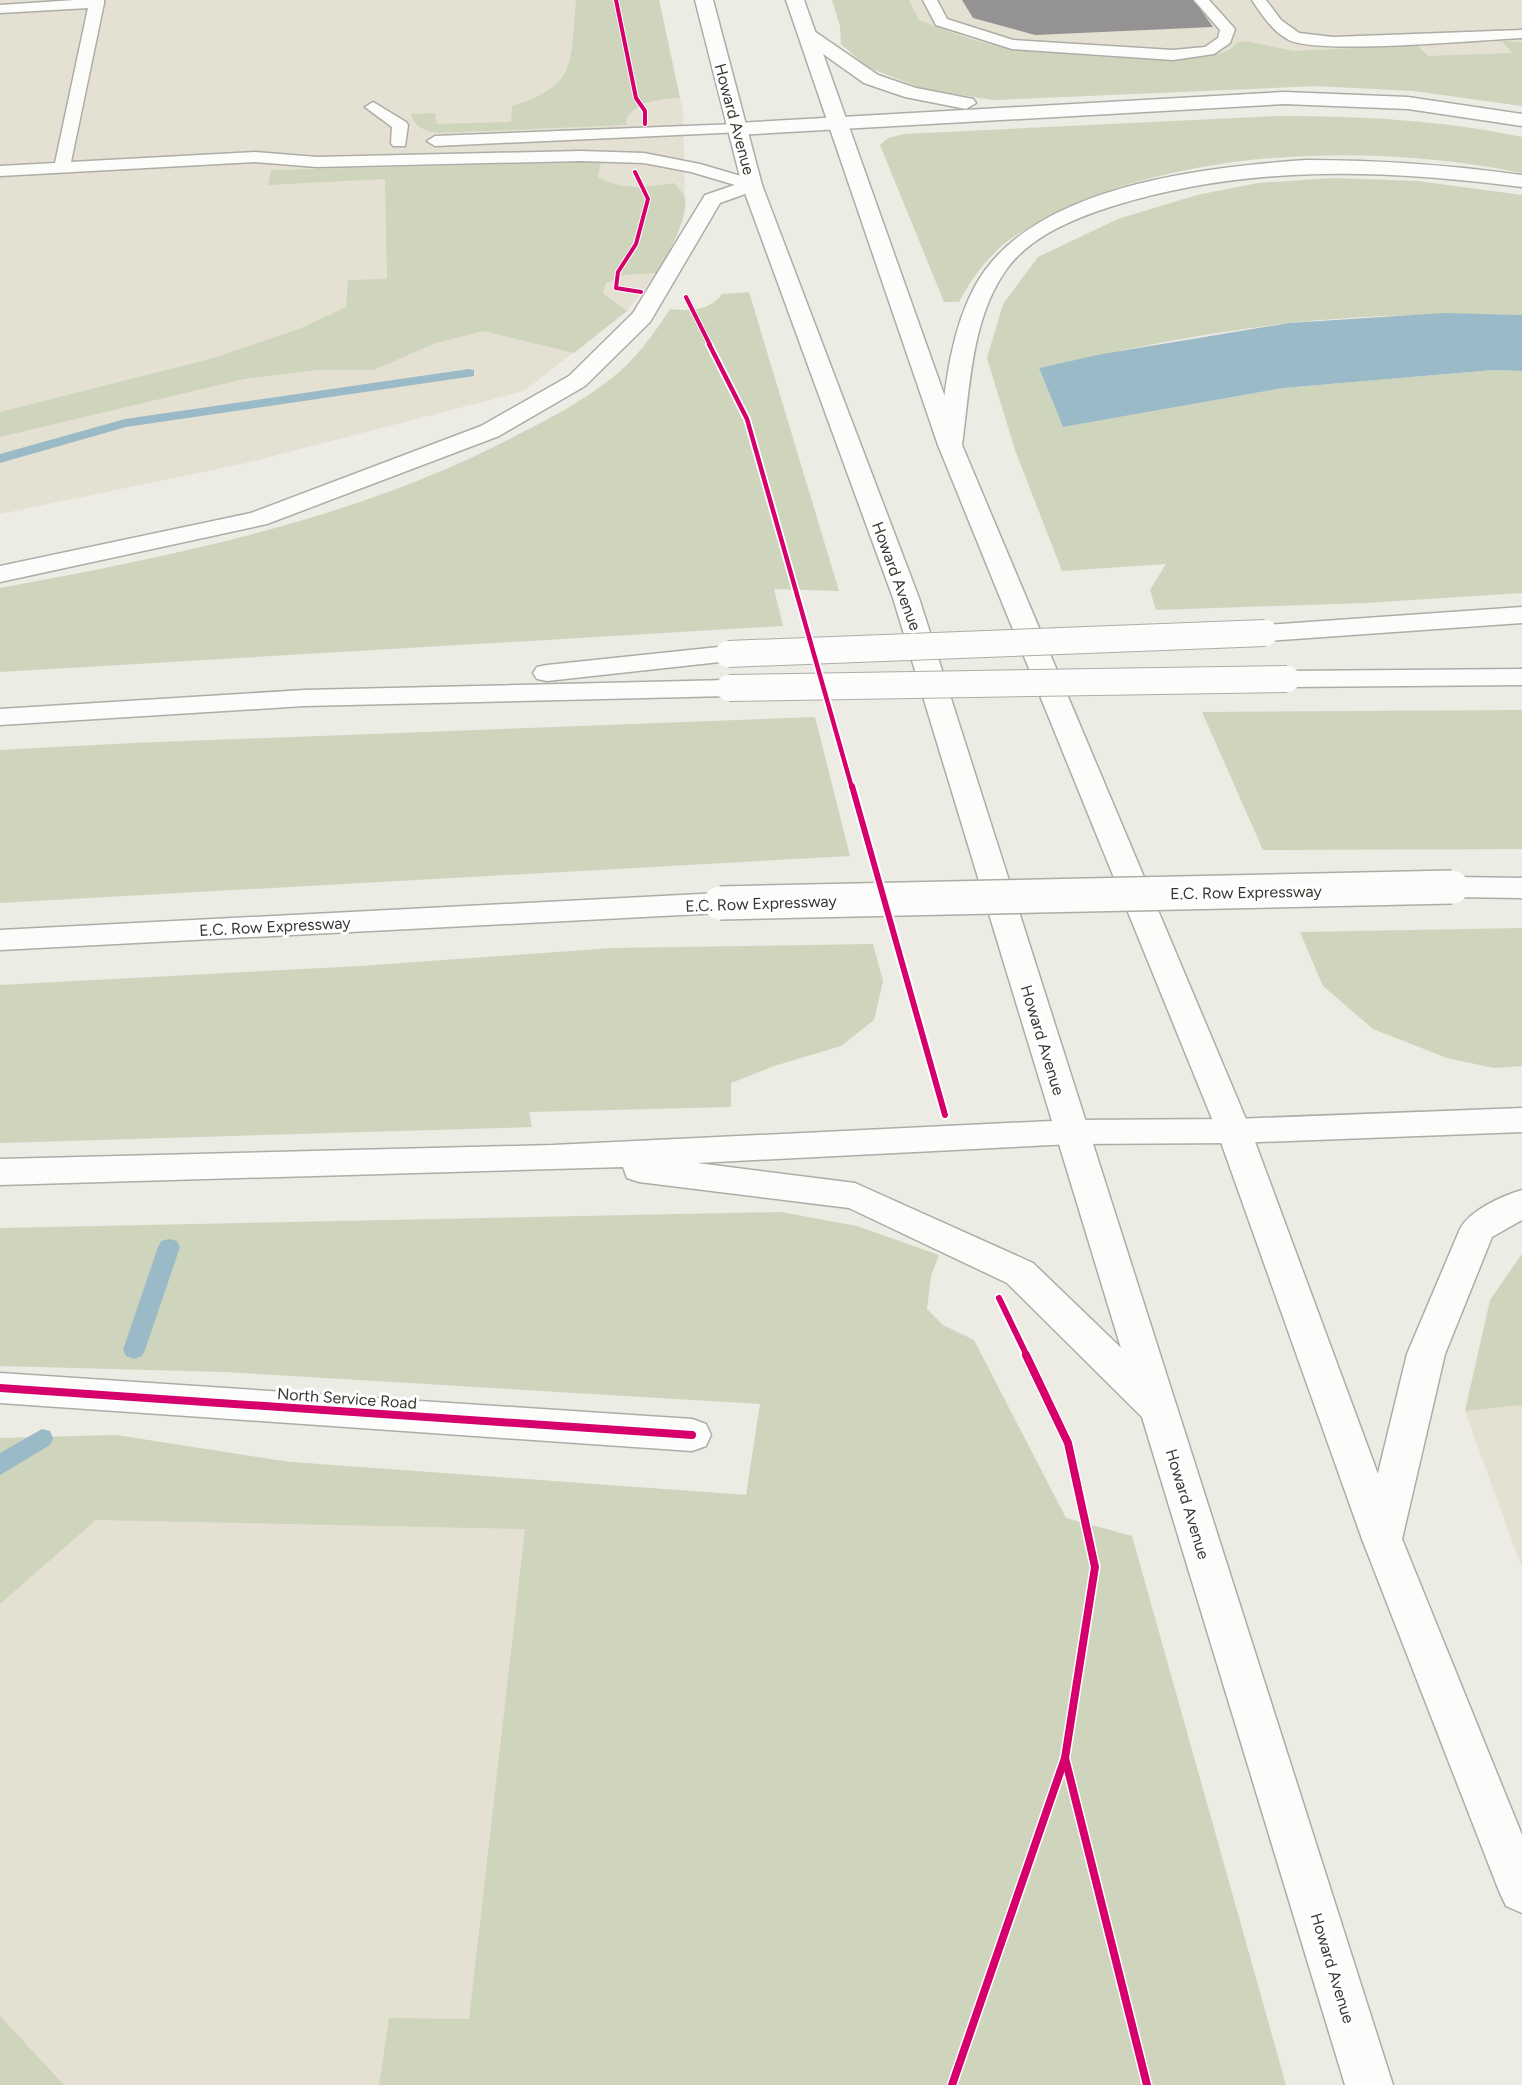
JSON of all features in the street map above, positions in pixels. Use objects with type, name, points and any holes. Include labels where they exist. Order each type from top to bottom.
[{"type":"main road","name":"Howard Avenue","points":[[704,0],[752,185],[906,598],[1369,2085]]},
{"type":"main road","points":[[795,0],[840,122],[950,445],[1234,1131],[1382,1539],[1522,1891]]},
{"type":"main road","points":[[808,35],[871,79],[912,93],[964,103],[1163,106]]},
{"type":"main road","points":[[737,129],[1285,98],[1408,103],[1522,120]]},
{"type":"main road","points":[[950,445],[964,346],[974,308],[996,268],[1026,239],[1067,215],[1129,193],[1217,173],[1294,166],[1369,165],[1457,171],[1522,181]]},
{"type":"main road","points":[[0,574],[258,519],[490,431],[577,381],[642,317],[712,199],[752,185]]},
{"type":"main road","points":[[304,698],[728,654],[1265,633],[1522,615]]},
{"type":"main road","points":[[0,717],[304,698],[729,688],[1287,679],[1522,678]]},
{"type":"main road","name":"E.C. Row Expressway","points":[[0,940],[720,903],[1452,887],[1522,888]]},
{"type":"main road","points":[[0,1172],[553,1158],[1072,1132],[1234,1131],[1522,1120]]},
{"type":"main road","points":[[553,1158],[855,1196],[1020,1273],[1157,1407]]},
{"type":"main road","points":[[1382,1539],[1426,1354],[1478,1229],[1522,1203]]},
{"type":"main road","name":"North Service Road","points":[[0,1389],[692,1435]]},
{"type":"lane","points":[[930,0],[941,22],[1012,44],[1173,56],[1209,51],[1225,40],[1228,29],[1201,0]]},
{"type":"lane","points":[[1259,0],[1276,23],[1295,37],[1333,42],[1522,34]]},
{"type":"lane","points":[[0,9],[97,2],[62,168]]},
{"type":"lane","points":[[373,107],[400,125],[411,142]]},
{"type":"lane","points":[[378,143],[737,129]]},
{"type":"lane","points":[[0,171],[255,157],[324,145]]},
{"type":"lane","points":[[255,157],[317,162],[581,156],[644,158],[694,168],[752,185]]},
{"type":"shaded area","points":[[0,0],[659,0],[683,112],[685,211],[666,262],[627,311],[524,391],[246,463],[0,514]]},
{"type":"shaded area","points":[[832,0],[1522,0],[1522,106],[1414,91],[1316,86],[993,100],[924,89],[867,67],[841,44],[840,26]]},
{"type":"shaded area","points":[[1522,1405],[1522,1568],[1465,1411]]},
{"type":"shaded area","points":[[0,1441],[747,1495],[636,2085],[0,2085]]},
{"type":"green space","points":[[576,0],[659,0],[680,98],[657,100],[636,108],[626,120],[627,125],[439,133],[425,130],[415,123],[411,114],[435,113],[437,124],[511,122],[512,106],[549,90],[560,80],[567,68],[571,55]]},
{"type":"green space","points":[[832,0],[909,0],[919,20],[973,40],[1007,48],[1091,56],[1167,59],[1200,57],[1224,52],[1236,43],[1245,41],[1294,51],[1417,45],[1428,56],[1512,53],[1502,41],[1522,42],[1522,106],[1414,91],[1316,86],[993,100],[924,89],[867,67],[841,44],[840,26]]},
{"type":"green space","points":[[1279,116],[1401,120],[1522,137],[1522,173],[1461,163],[1397,157],[1330,155],[1263,159],[1196,168],[1132,183],[1072,205],[1009,240],[984,264],[959,302],[944,302],[880,145],[888,138],[904,134]]},
{"type":"green space","points":[[601,162],[598,177],[617,184],[645,187],[674,183],[684,196],[684,215],[666,258],[656,273],[625,275],[606,283],[603,293],[627,311],[574,353],[483,331],[436,343],[373,370],[317,370],[244,379],[0,437],[0,412],[210,359],[299,329],[346,307],[348,280],[387,279],[385,179],[268,185],[271,170]]},
{"type":"green space","points":[[1332,178],[1417,181],[1522,195],[1522,315],[1406,315],[1290,323],[1164,342],[1039,368],[1063,427],[1283,388],[1494,370],[1522,371],[1522,593],[1365,603],[1156,610],[1150,590],[1166,564],[1062,571],[1015,450],[987,358],[1003,304],[1038,257],[1118,219],[1197,195],[1258,183]]},
{"type":"green space","points":[[749,292],[839,591],[774,589],[783,626],[0,672],[0,588],[200,547],[331,511],[395,489],[458,464],[555,415],[590,394],[629,363],[670,309],[699,309],[712,304],[722,294]]},
{"type":"green space","points":[[1522,710],[1522,849],[1263,850],[1202,712]]},
{"type":"green space","points":[[815,717],[850,856],[0,903],[0,750]]},
{"type":"green space","points":[[1522,928],[1522,1066],[1494,1068],[1447,1058],[1373,1029],[1323,986],[1300,932]]},
{"type":"green space","points":[[873,944],[883,981],[874,1020],[841,1046],[774,1066],[731,1083],[731,1107],[529,1112],[532,1127],[0,1143],[0,985],[360,966],[612,948]]},
{"type":"green space","points":[[781,1212],[857,1226],[939,1255],[931,1276],[927,1309],[943,1325],[974,1340],[1066,1518],[1132,1536],[1286,2085],[379,2085],[389,2018],[469,2019],[525,1529],[96,1520],[0,1604],[0,1438],[116,1435],[290,1462],[746,1495],[760,1404],[225,1372],[0,1366],[0,1228]]},
{"type":"green space","points":[[1522,1254],[1522,1405],[1465,1411],[1490,1300]]},
{"type":"green space","points":[[0,2016],[64,2085],[0,2085]]},
{"type":"water","points":[[1443,313],[1522,315],[1522,371],[1494,370],[1283,388],[1063,427],[1039,368],[1102,354],[1289,323]]},
{"type":"building","points":[[962,0],[1194,0],[1213,27],[1035,35],[973,18]]},
{"type":"waterway","points":[[0,459],[125,423],[469,373]]},
{"type":"waterway","points":[[134,1350],[169,1247]]},
{"type":"waterway","points":[[0,1465],[42,1438]]},
{"type":"cycle path","points":[[616,0],[636,98],[645,111],[645,124]]},
{"type":"cycle path","points":[[635,172],[648,199],[636,244],[618,272],[616,288],[641,292]]},
{"type":"cycle path","points":[[686,297],[747,419],[945,1115]]},
{"type":"cycle path","points":[[999,1298],[1068,1443],[1095,1567],[1065,1758],[1147,2085]]},
{"type":"cycle path","points":[[0,1388],[692,1435]]},
{"type":"cycle path","points":[[952,2085],[1065,1758]]}]
